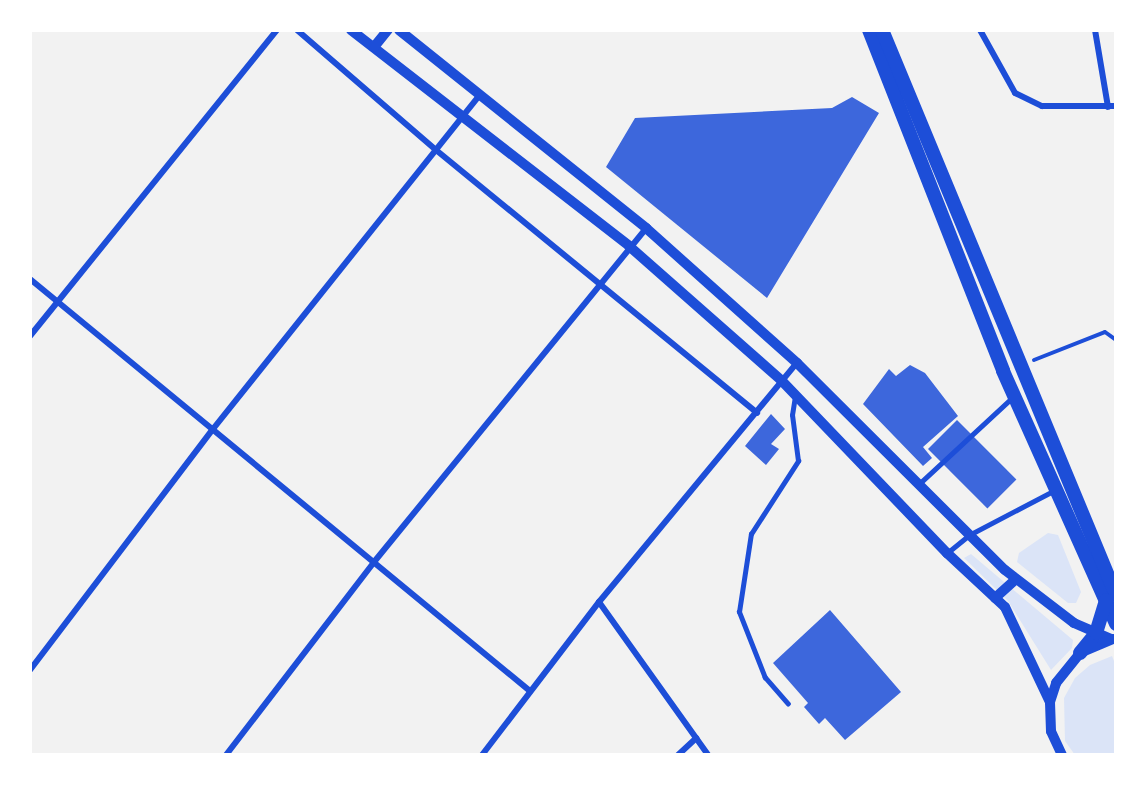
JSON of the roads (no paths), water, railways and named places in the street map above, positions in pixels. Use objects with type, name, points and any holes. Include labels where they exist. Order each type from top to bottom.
[{"type":"main road","points":[[868,30],[1015,395],[1111,597],[1096,633],[1080,653]]},
{"type":"main road","points":[[882,30],[1022,364],[1111,597],[1116,624]]},
{"type":"street","points":[[30,336],[278,30]]},
{"type":"street","points":[[297,30],[436,150],[757,413]]},
{"type":"street","points":[[351,30],[463,114],[629,246],[781,380],[947,553],[1005,607],[1050,702],[1051,732],[1062,755]]},
{"type":"street","points":[[374,47],[388,30]]},
{"type":"street","points":[[399,30],[645,228],[797,363],[1016,579],[1074,623],[1114,639]]},
{"type":"street","points":[[980,30],[1015,93],[1042,106],[1116,106]]},
{"type":"street","points":[[1095,30],[1108,107]]},
{"type":"street","points":[[30,670],[213,429],[480,95]]},
{"type":"street","points":[[226,755],[374,562],[645,228]]},
{"type":"street","points":[[30,279],[530,691]]},
{"type":"street","points":[[482,755],[599,602],[797,363]]},
{"type":"street","points":[[994,598],[1016,579]]},
{"type":"street","points":[[599,602],[708,755]]},
{"type":"street","points":[[1050,702],[1066,667],[1080,653],[1114,639]]},
{"type":"street","points":[[678,755],[696,738]]},
{"type":"lane","points":[[788,704],[765,678],[739,612],[751,534],[798,461],[792,416],[795,394]]},
{"type":"lane","points":[[919,484],[1015,395]]},
{"type":"lane","points":[[947,553],[969,535],[1058,489]]}]
